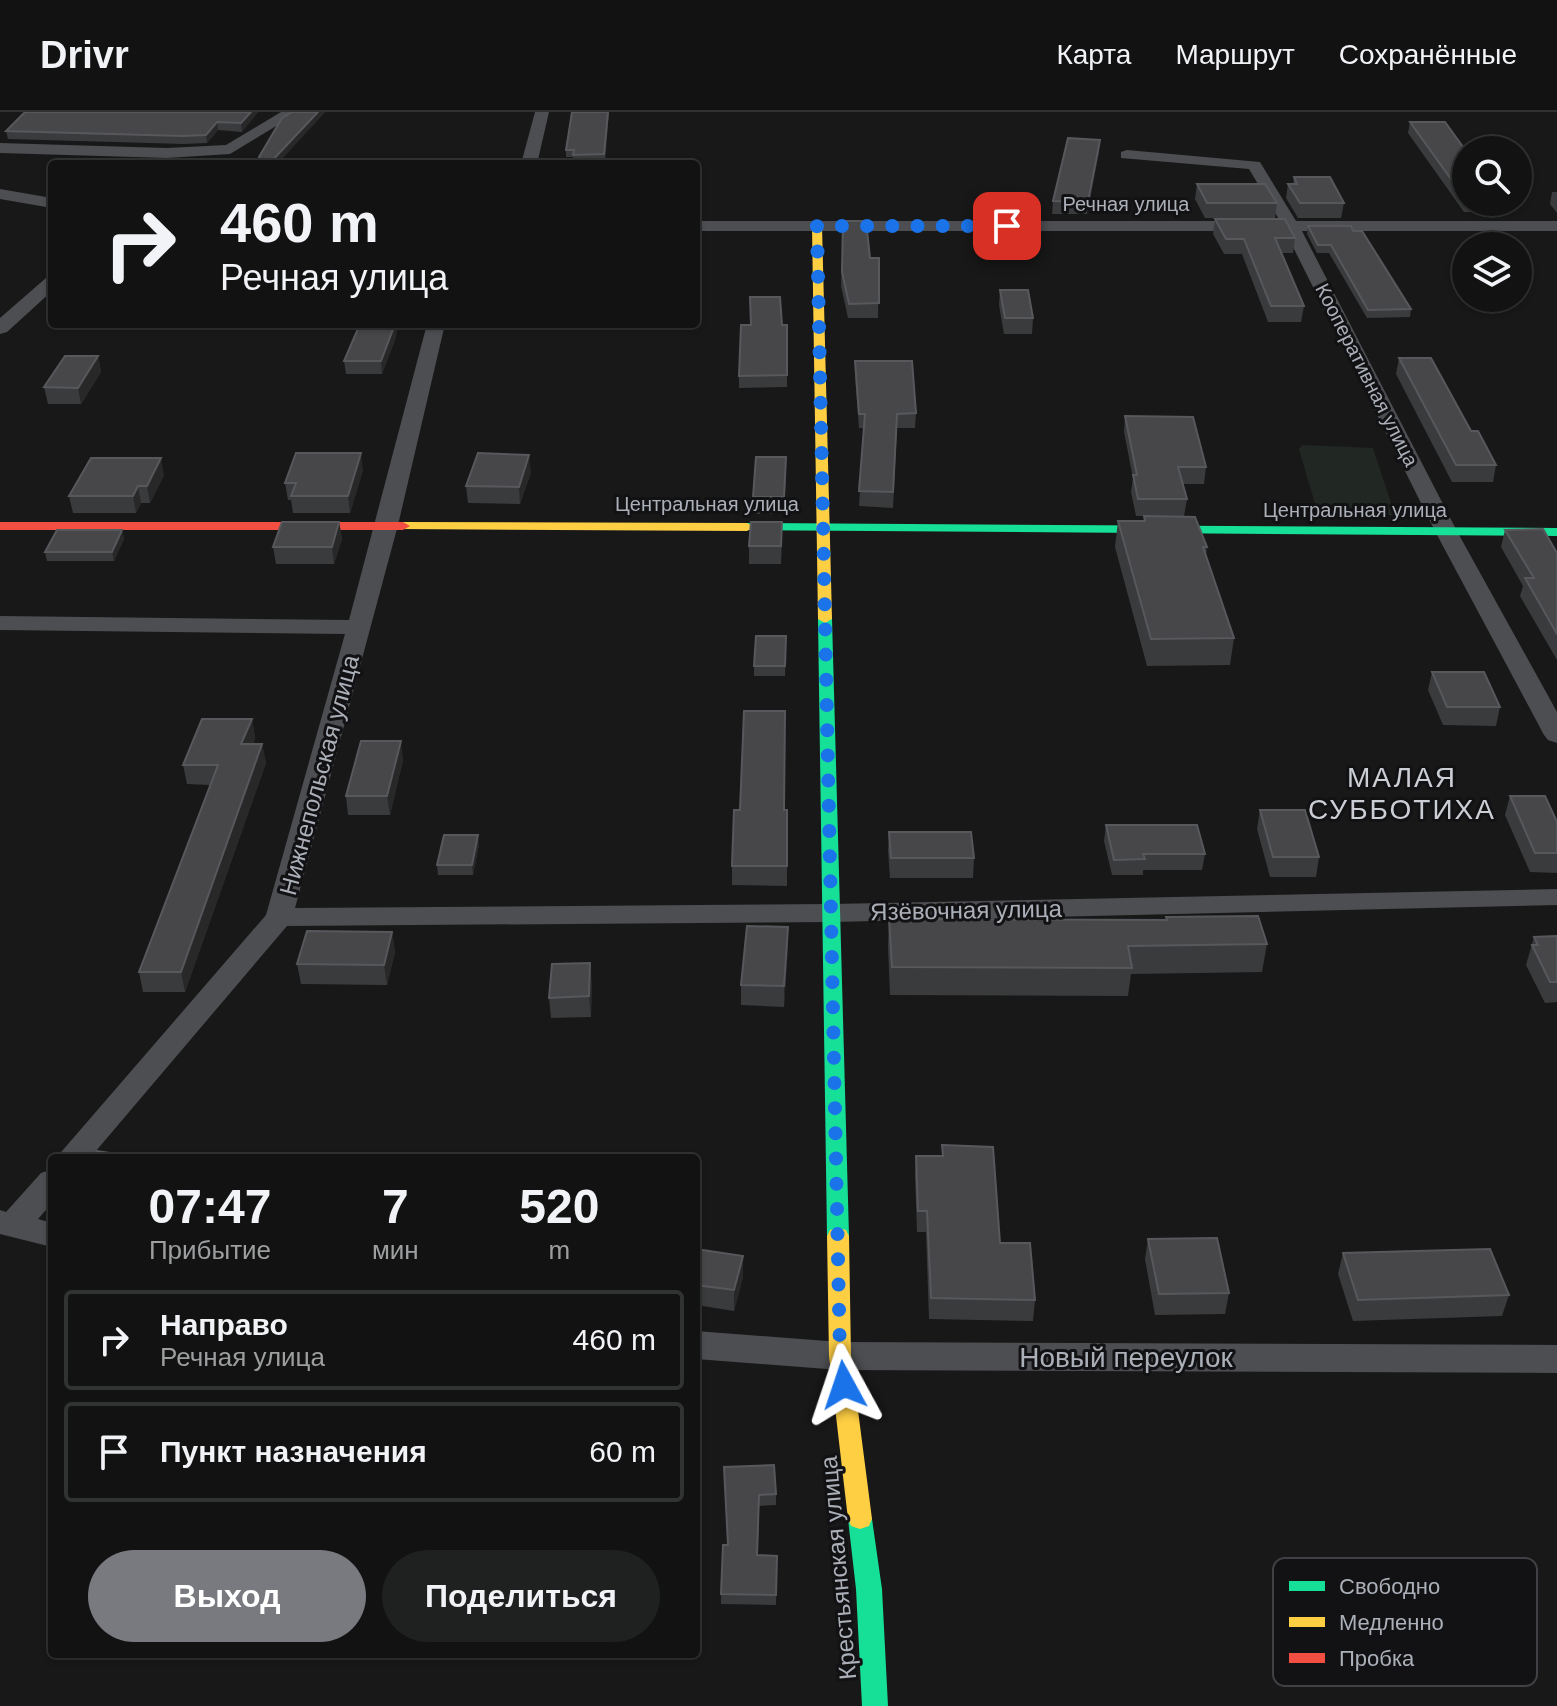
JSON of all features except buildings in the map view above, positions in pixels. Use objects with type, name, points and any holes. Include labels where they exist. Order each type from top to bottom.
[{"type":"street","points":[[0,148],[167,153],[230,149],[292,112]]},
{"type":"street","points":[[530,160],[542,112]]},
{"type":"street","name":"Кооперативная улица","points":[[1127,155],[1254,165],[1291,226],[1447,533],[1557,735]]},
{"type":"street","points":[[0,194],[48,202]]},
{"type":"street","name":"Речная улица","points":[[700,226],[1557,226]]},
{"type":"street","name":"Крестьянская улица","points":[[817,226],[840,1356],[869,1589],[875,1706]]},
{"type":"street","points":[[0,328],[48,286]]},
{"type":"street","name":"Нижнепольская улица","points":[[75,1154],[279,917],[387,525],[435,328]]},
{"type":"street","name":"Центральная улица","points":[[0,526],[387,525],[1557,532]]},
{"type":"street","points":[[0,623],[359,627]]},
{"type":"street","name":"Язёвочная улица","points":[[279,917],[832,913],[1557,897]]},
{"type":"street","points":[[7,1224],[48,1185]]},
{"type":"street","points":[[7,1224],[48,1234]]},
{"type":"street","name":"Новый переулок","points":[[700,1345],[840,1356],[1557,1359]]},
{"type":"shaded area","points":[[1302,445],[1373,448],[1395,515],[1318,514],[1299,449]]},
{"type":"traffic: fast","points":[[747,527],[1557,532]]},
{"type":"traffic: fast","points":[[825,619],[838,1236]]},
{"type":"traffic: fast","points":[[860,1519],[869,1589],[875,1706]]},
{"type":"traffic: slow","points":[[817,226],[825,619]]},
{"type":"traffic: slow","points":[[403,526],[747,527]]},
{"type":"traffic: slow","points":[[838,1236],[840,1356],[860,1519]]},
{"type":"traffic: jam","points":[[0,526],[403,526]]},
{"type":"district","name":"МАЛАЯ СУББОТИХА","points":[[1402,793]]},
{"type":"route","points":[[844,1385],[840,1356],[817,226],[1007,226]]}]
